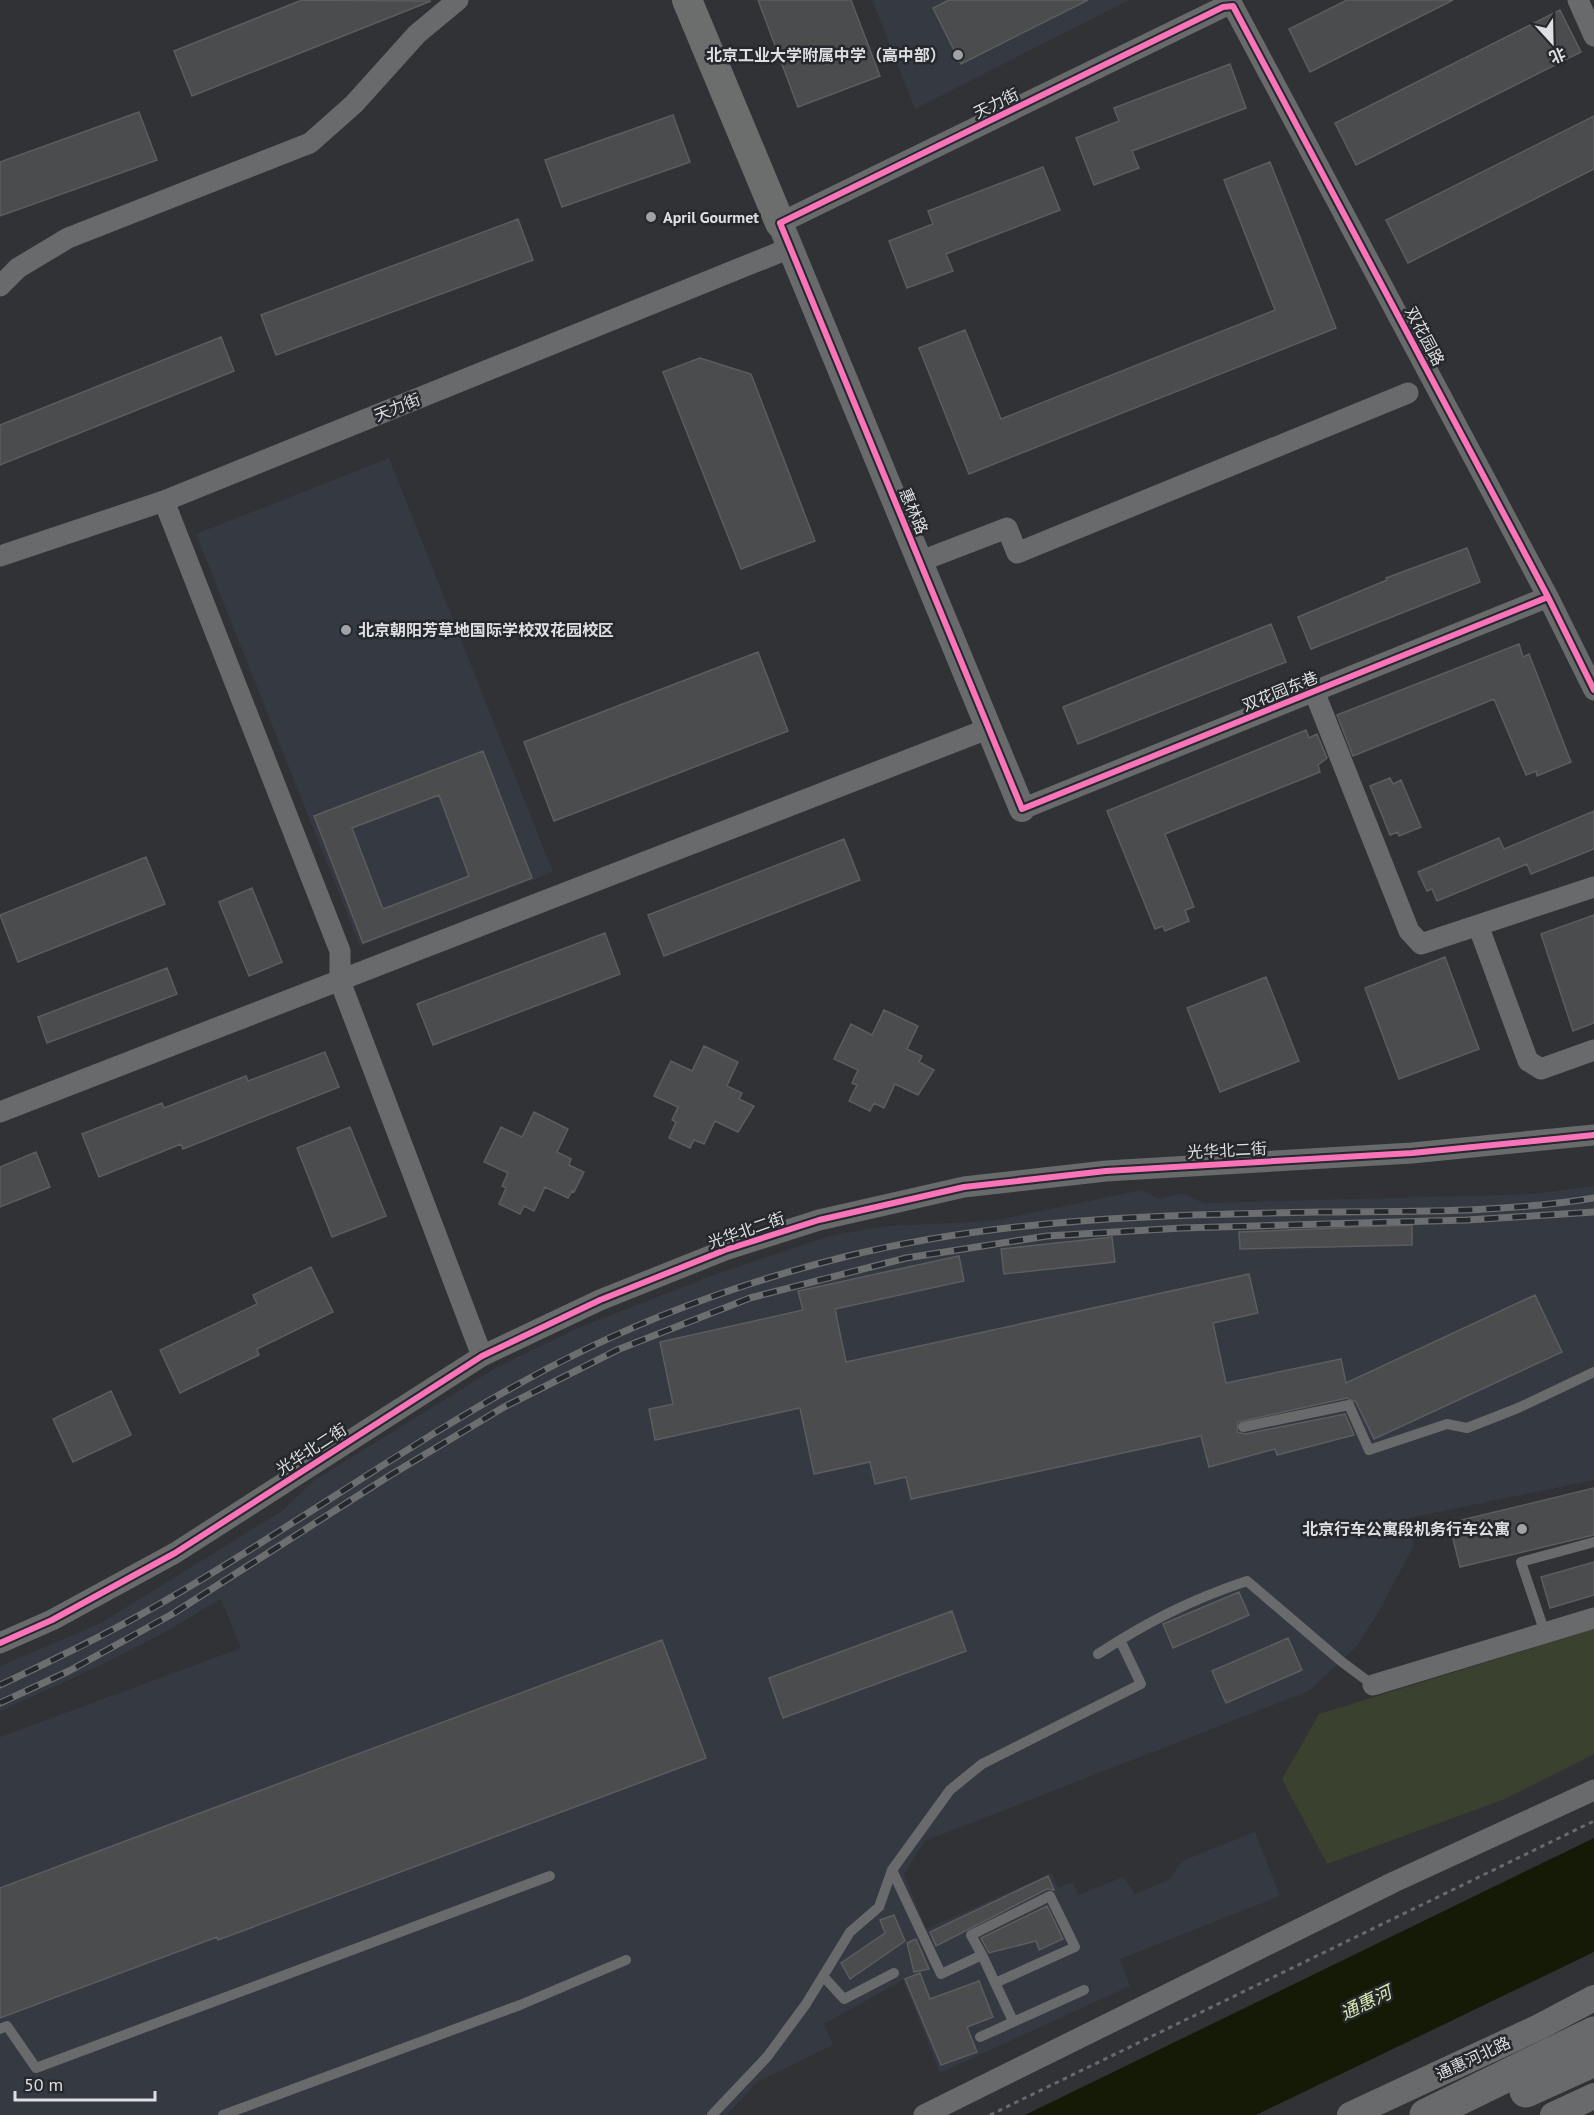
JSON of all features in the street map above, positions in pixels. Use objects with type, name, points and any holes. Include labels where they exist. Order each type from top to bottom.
[{"type":"highway","name":"通惠河北路","points":[[1426,2115],[1594,2033]]},
{"type":"highway","points":[[1476,2115],[1594,2060]]},
{"type":"main road","points":[[687,0],[785,235]]},
{"type":"street","points":[[0,286],[18,268],[68,238],[310,143],[354,104],[417,34],[458,0]]},
{"type":"street","points":[[1578,0],[1594,36]]},
{"type":"street","name":"天力街","points":[[0,556],[164,501],[785,235],[1233,4]]},
{"type":"street","name":"双花园路","points":[[1233,4],[1548,597],[1589,668],[1594,690]]},
{"type":"street","name":"惠林路","points":[[785,235],[1022,809]]},
{"type":"street","points":[[921,561],[1007,528],[1017,552],[1408,393]]},
{"type":"street","points":[[164,501],[340,951],[340,981],[482,1356]]},
{"type":"street","name":"双花园东巷","points":[[1022,809],[1548,597]]},
{"type":"street","points":[[1314,691],[1409,931],[1421,944],[1594,887]]},
{"type":"street","points":[[0,1112],[990,728]]},
{"type":"street","points":[[1478,925],[1528,1060],[1541,1069],[1594,1050]]},
{"type":"street","name":"光华北二街","points":[[0,1643],[52,1620],[175,1553],[482,1356],[600,1300],[725,1250],[819,1220],[964,1187],[1106,1171],[1412,1153],[1594,1135]]},
{"type":"street","points":[[1373,1685],[1594,1618]]},
{"type":"street","points":[[924,2115],[1394,1882],[1594,1790]]},
{"type":"street","name":"通惠河北路","points":[[1350,2115],[1539,2027],[1594,1998]]},
{"type":"street","points":[[1553,2115],[1594,2096]]},
{"type":"lane","points":[[1243,1427],[1349,1405],[1369,1449],[1447,1424],[1467,1428],[1518,1408],[1594,1371]]},
{"type":"lane","points":[[1545,1633],[1521,1562],[1594,1542]]},
{"type":"lane","points":[[1098,1654],[1151,1620],[1212,1593],[1247,1581],[1342,1662],[1373,1685]]},
{"type":"lane","points":[[712,2115],[767,2057],[823,1976],[850,1932],[879,1907],[892,1870],[950,1790],[982,1764],[1141,1684],[1120,1640]]},
{"type":"lane","points":[[892,1870],[941,1974],[982,1955]]},
{"type":"lane","points":[[0,2029],[7,2026],[36,2068],[550,1876]]},
{"type":"lane","points":[[995,1983],[1075,1947],[1050,1896],[971,1935],[1013,2021]]},
{"type":"lane","points":[[223,2115],[520,2005],[626,1960]]},
{"type":"lane","points":[[823,1976],[844,1999],[894,1973]]},
{"type":"lane","points":[[980,2037],[1084,1990]]},
{"type":"path","points":[[990,2115],[1594,1821]]},
{"type":"shaded area","name":"北京工业大学附属中学（高中部）","points":[[872,0],[1129,0],[915,109]]},
{"type":"shaded area","name":"北京朝阳芳草地国际学校双花园校区","points":[[389,458],[553,872],[360,946],[196,534]]},
{"type":"shaded area","points":[[1594,1186],[1594,1480],[1409,1518],[1414,1545],[1378,1613],[1357,1646],[1309,1691],[925,1841],[904,1874],[926,1929],[1052,1873],[1058,1888],[1073,1882],[1078,1895],[1123,1877],[1135,1894],[1170,1879],[1182,1861],[1255,1832],[1280,1896],[1120,1959],[1130,1986],[940,2073],[903,1980],[824,2024],[833,2045],[757,2082],[727,2115],[0,2115],[0,1737],[241,1648],[221,1599],[160,1635],[97,1667],[0,1711],[0,1666],[101,1623],[283,1510],[313,1481],[497,1367],[571,1331],[713,1275],[829,1236],[887,1226],[992,1221],[1142,1190],[1159,1199],[1181,1193],[1204,1203],[1532,1194]]},
{"type":"shaded area","points":[[1594,1629],[1594,1754],[1505,1799],[1327,1864],[1282,1779],[1319,1714]]},
{"type":"water","name":"通惠河","points":[[1594,1838],[1594,1952],[1256,2115],[1025,2115]]},
{"type":"building","points":[[302,0],[431,1],[192,96],[174,51]]},
{"type":"building","points":[[758,0],[851,0],[880,76],[798,107]]},
{"type":"building","points":[[949,0],[1088,0],[961,64],[933,8]]},
{"type":"building","points":[[1347,0],[1453,0],[1310,72],[1289,29]]},
{"type":"building","points":[[1560,10],[1581,52],[1356,165],[1335,123]]},
{"type":"building","points":[[1230,64],[1246,108],[1132,151],[1139,168],[1094,185],[1076,138],[1119,121],[1114,108]]},
{"type":"building","points":[[139,112],[157,160],[0,216],[0,162]]},
{"type":"building","points":[[673,115],[690,162],[562,207],[545,160]]},
{"type":"building","points":[[1594,116],[1594,169],[1408,263],[1386,220]]},
{"type":"building","points":[[1270,162],[1336,328],[969,474],[919,348],[965,330],[1001,419],[1275,310],[1224,180]]},
{"type":"building","points":[[1043,167],[1060,210],[946,254],[953,271],[907,288],[889,241],[933,224],[928,211]]},
{"type":"building","points":[[518,219],[533,260],[276,355],[261,315]]},
{"type":"building","points":[[221,337],[234,371],[0,465],[0,425]]},
{"type":"building","points":[[700,358],[751,374],[815,541],[741,569],[663,372]]},
{"type":"building","points":[[1467,548],[1480,582],[1311,649],[1298,617],[1387,580],[1386,578]]},
{"type":"building","points":[[1271,624],[1286,662],[1078,744],[1063,707]]},
{"type":"building","points":[[1519,644],[1523,657],[1529,654],[1571,762],[1537,776],[1536,771],[1526,775],[1494,699],[1353,756],[1337,715]]},
{"type":"building","points":[[758,652],[788,731],[554,821],[524,742]]},
{"type":"building","points":[[1306,730],[1309,738],[1317,734],[1327,758],[1318,765],[1320,772],[1165,834],[1194,907],[1185,910],[1189,921],[1165,931],[1163,926],[1155,929],[1107,811]]},
{"type":"building","points":[[483,751],[532,878],[363,943],[314,816]],"holes":[[[439,795],[469,876],[383,909],[352,828]]]},
{"type":"building","points":[[1390,778],[1393,784],[1401,780],[1421,827],[1399,836],[1398,832],[1390,835],[1370,786]]},
{"type":"building","points":[[1594,811],[1594,849],[1531,874],[1527,864],[1437,901],[1432,889],[1427,891],[1418,872],[1499,838],[1504,849]]},
{"type":"building","points":[[844,839],[860,880],[664,956],[648,915]]},
{"type":"building","points":[[146,857],[165,904],[18,962],[0,915]]},
{"type":"building","points":[[252,888],[282,962],[249,976],[219,902]]},
{"type":"building","points":[[1594,915],[1594,1023],[1573,1031],[1541,934]]},
{"type":"building","points":[[605,933],[620,974],[433,1045],[417,1004]]},
{"type":"building","points":[[1445,957],[1479,1049],[1399,1079],[1365,988]]},
{"type":"building","points":[[167,968],[177,994],[47,1043],[38,1017]]},
{"type":"building","points":[[1266,977],[1299,1061],[1220,1092],[1187,1008]]},
{"type":"building","points":[[884,1010],[918,1026],[907,1049],[922,1056],[919,1062],[934,1070],[918,1095],[895,1084],[884,1108],[874,1103],[870,1111],[849,1101],[857,1085],[852,1083],[858,1070],[834,1059],[851,1024],[872,1035]]},
{"type":"building","points":[[704,1046],[738,1062],[727,1086],[742,1093],[739,1099],[754,1106],[738,1132],[715,1121],[704,1144],[694,1140],[690,1148],[669,1138],[676,1122],[672,1120],[678,1107],[654,1096],[671,1061],[692,1071]]},
{"type":"building","points":[[325,1052],[339,1087],[183,1149],[181,1144],[99,1177],[82,1134],[162,1103],[164,1108],[246,1076],[248,1081]]},
{"type":"building","points":[[534,1112],[568,1129],[557,1152],[571,1159],[569,1165],[584,1172],[574,1192],[572,1191],[568,1198],[545,1187],[534,1211],[524,1206],[520,1214],[499,1204],[506,1188],[502,1186],[508,1173],[484,1162],[501,1127],[522,1137]]},
{"type":"building","points":[[350,1127],[386,1216],[332,1237],[297,1148]]},
{"type":"building","points":[[36,1152],[50,1187],[0,1207],[0,1167]]},
{"type":"building","points":[[1412,1225],[1412,1245],[1240,1249],[1239,1232]]},
{"type":"building","points":[[1112,1237],[1115,1262],[1004,1274],[1001,1249]]},
{"type":"building","points":[[959,1256],[964,1281],[835,1309],[846,1362],[1249,1274],[1258,1313],[1213,1323],[1226,1383],[1341,1359],[1346,1383],[1535,1295],[1562,1352],[1374,1439],[1356,1402],[1347,1398],[1238,1422],[1237,1432],[1245,1434],[1345,1414],[1354,1435],[1277,1455],[1275,1449],[1209,1467],[1201,1436],[911,1499],[906,1477],[875,1484],[870,1462],[814,1474],[800,1408],[655,1440],[649,1409],[673,1404],[660,1342],[803,1310],[798,1291]]},
{"type":"building","points":[[311,1267],[333,1312],[257,1349],[259,1355],[180,1393],[160,1350],[257,1304],[253,1295]]},
{"type":"building","points":[[111,1391],[131,1435],[73,1462],[53,1419]]},
{"type":"building","name":"北京行车公寓段机务行车公寓","points":[[1594,1488],[1594,1535],[1460,1567],[1449,1523]]},
{"type":"building","points":[[1594,1562],[1594,1595],[1550,1608],[1541,1577]]},
{"type":"building","points":[[1239,1592],[1249,1615],[1173,1648],[1163,1624]]},
{"type":"building","points":[[952,1611],[966,1651],[783,1718],[769,1678]]},
{"type":"building","points":[[1288,1638],[1302,1670],[1226,1703],[1212,1671]]},
{"type":"building","points":[[662,1640],[706,1758],[218,1940],[217,1937],[0,2018],[0,1888]]},
{"type":"building","points":[[1048,1876],[1054,1890],[1047,1889],[936,1946],[930,1932]]},
{"type":"building","points":[[1047,1906],[1063,1939],[1039,1950],[1036,1941],[989,1953],[981,1938]]},
{"type":"building","points":[[894,1915],[905,1941],[850,1979],[841,1963],[885,1933],[880,1920]]},
{"type":"building","points":[[916,1939],[929,1969],[914,1972],[907,1943]]},
{"type":"building","points":[[920,1973],[930,1999],[979,1981],[993,2017],[967,2027],[977,2052],[941,2065],[905,1979]]},
{"type":"railway","points":[[0,1685],[89,1642],[154,1607],[224,1566],[464,1415],[564,1360],[666,1314],[736,1288],[808,1266],[903,1244],[1021,1226],[1140,1217],[1492,1209],[1594,1198]]},
{"type":"railway","points":[[0,1703],[69,1671],[174,1613],[389,1476],[504,1407],[617,1350],[750,1298],[906,1258],[1047,1236],[1182,1228],[1467,1220],[1594,1212]]},
{"type":"cycle path","points":[[1548,597],[1022,809],[780,223],[1223,7],[1233,6],[1548,597],[1594,690]]},
{"type":"cycle path","points":[[0,1643],[52,1620],[175,1553],[482,1356],[600,1300],[725,1250],[819,1220],[964,1187],[1106,1171],[1412,1153],[1594,1135]]},
{"type":"place","name":"北京工业大学附属中学（高中部）","points":[[958,55]]},
{"type":"place","name":"April Gourmet","points":[[651,217]]},
{"type":"place","name":"北京朝阳芳草地国际学校双花园校区","points":[[346,630]]},
{"type":"place","name":"北京行车公寓段机务行车公寓","points":[[1522,1529]]}]
